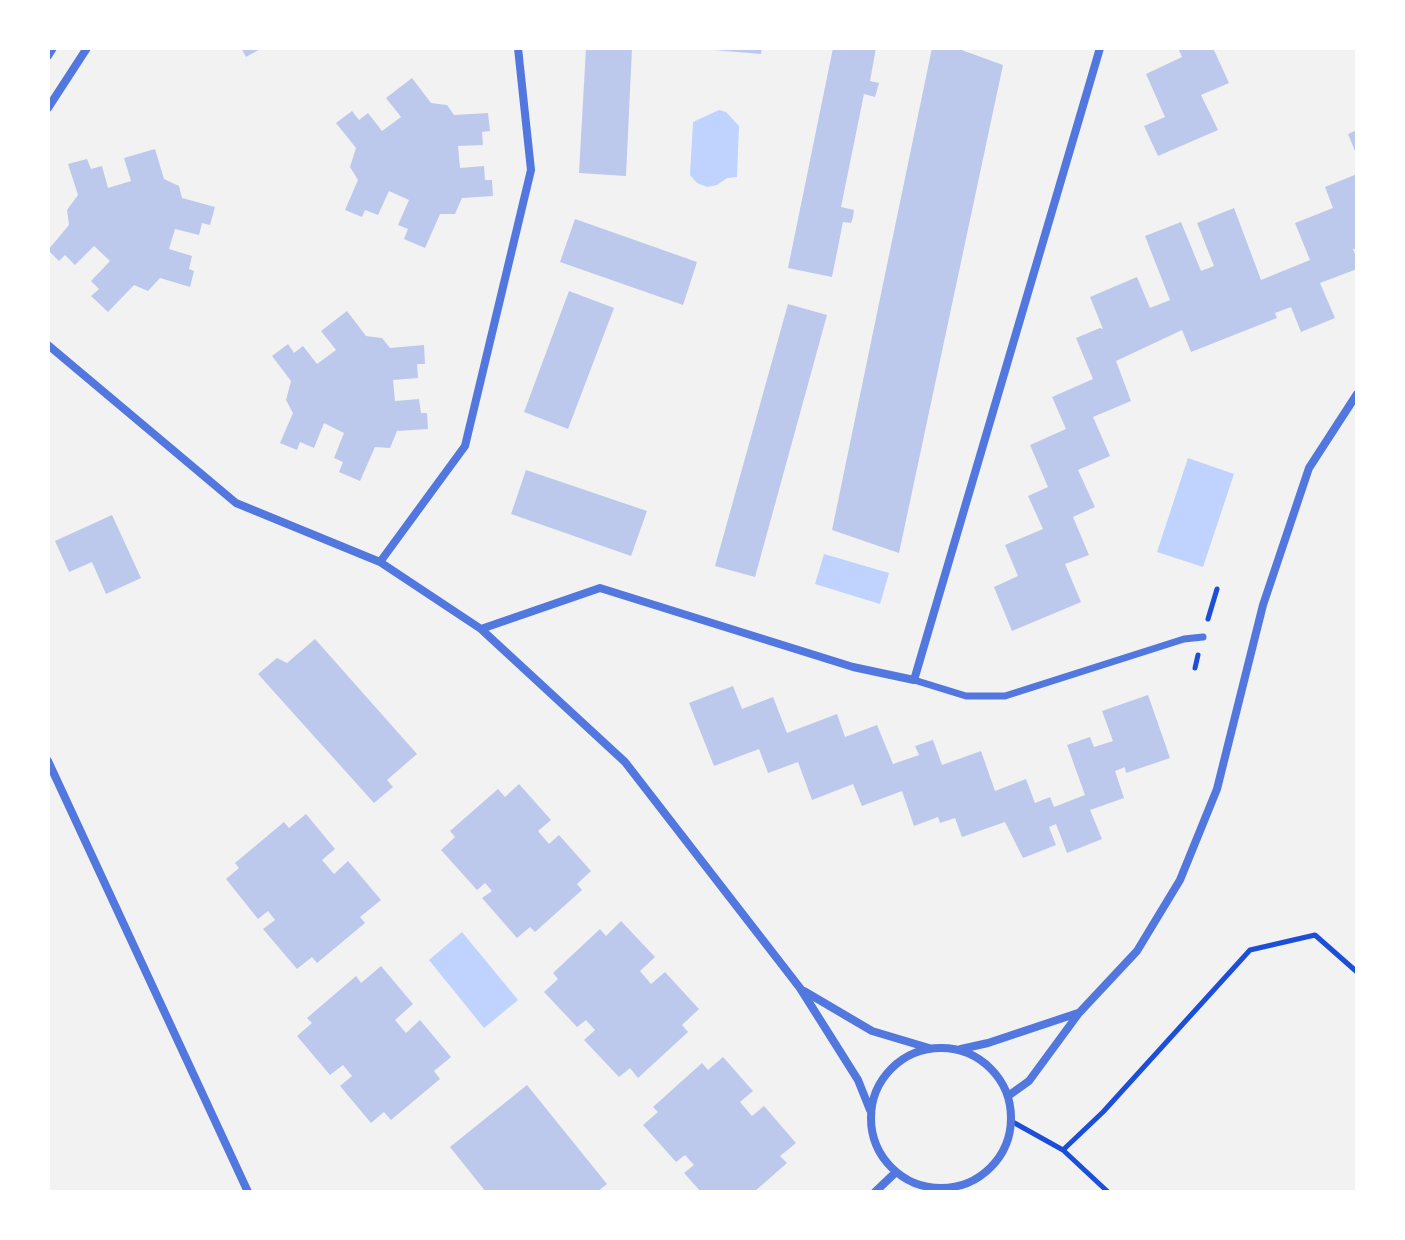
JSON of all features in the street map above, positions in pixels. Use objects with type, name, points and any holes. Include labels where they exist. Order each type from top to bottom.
[{"type":"street","points":[[48,56],[53,48]]},
{"type":"street","points":[[48,108],[87,48]]},
{"type":"street","points":[[380,562],[465,446],[531,170],[518,48]]},
{"type":"street","points":[[914,680],[1100,48]]},
{"type":"street","points":[[48,345],[236,503],[380,562],[481,629],[625,762],[800,988],[858,1080],[870,1110],[872,1133],[881,1155],[896,1172],[932,1188],[970,1182],[986,1172],[1008,1140],[1011,1121],[1008,1096],[999,1078],[985,1063],[974,1055],[958,1050],[929,1048],[872,1031],[800,988]]},
{"type":"street","points":[[1008,1096],[1029,1081],[1079,1013],[1137,951],[1180,880],[1217,789],[1263,605],[1309,468],[1357,394]]},
{"type":"street","points":[[481,629],[600,588],[853,667],[914,680],[966,696],[1005,696],[1184,639],[1203,637]]},
{"type":"street","points":[[48,761],[248,1192]]},
{"type":"street","points":[[958,1050],[1079,1013]]},
{"type":"street","points":[[870,1110],[877,1087],[890,1068],[929,1048]]},
{"type":"street","points":[[875,1192],[896,1172]]},
{"type":"street","points":[[970,1182],[976,1192]]},
{"type":"path","points":[[1063,1150],[1103,1112],[1250,950],[1315,935],[1357,972]]},
{"type":"path","points":[[1011,1121],[1063,1150],[1108,1192]]},
{"type":"water","points":[[719,110],[726,112],[739,126],[737,177],[707,187],[697,183],[690,175],[693,122]]},
{"type":"water","points":[[1188,458],[1234,474],[1203,567],[1157,552]]},
{"type":"water","points":[[824,554],[889,573],[880,604],[815,584]]},
{"type":"water","points":[[462,932],[518,1000],[484,1028],[429,960]]},
{"type":"building","points":[[241,48],[262,48],[246,57]]},
{"type":"building","points":[[586,48],[632,48],[626,176],[579,173]]},
{"type":"building","points":[[714,48],[762,48],[761,54]]},
{"type":"building","points":[[833,48],[876,48],[870,81],[879,83],[875,97],[864,94],[841,207],[854,210],[853,217],[851,223],[843,222],[832,277],[788,268]]},
{"type":"building","points":[[932,48],[956,48],[1003,65],[899,553],[832,530]]},
{"type":"building","points":[[1178,48],[1213,48],[1229,83],[1201,95],[1218,130],[1158,156],[1144,126],[1165,117],[1146,74],[1182,57]]},
{"type":"building","points":[[412,78],[431,103],[447,105],[454,115],[488,113],[490,131],[482,132],[483,145],[458,146],[460,168],[484,166],[485,180],[492,180],[493,196],[462,198],[455,214],[440,214],[425,248],[404,239],[408,229],[398,225],[409,200],[389,191],[378,215],[365,210],[362,217],[345,210],[358,180],[350,167],[356,148],[336,123],[352,111],[359,120],[368,113],[382,131],[401,117],[386,98]]},
{"type":"building","points":[[1357,130],[1357,156],[1348,134]]},
{"type":"building","points":[[155,149],[164,179],[179,186],[182,198],[215,207],[210,225],[202,223],[199,235],[175,229],[169,249],[192,256],[189,269],[194,271],[190,287],[160,278],[148,291],[134,285],[108,312],[91,296],[99,289],[91,281],[110,261],[94,246],[75,265],[65,255],[59,261],[48,250],[69,225],[67,210],[78,195],[68,164],[87,159],[91,169],[102,166],[108,188],[131,181],[124,158]]},
{"type":"building","points":[[1357,174],[1357,248],[1353,249],[1357,269],[1320,283],[1335,318],[1301,332],[1291,307],[1275,313],[1277,318],[1191,352],[1182,330],[1116,361],[1131,401],[1093,417],[1110,456],[1078,470],[1095,507],[1073,517],[1089,555],[1065,564],[1081,602],[1012,631],[994,587],[1018,576],[1005,545],[1043,529],[1028,496],[1048,487],[1030,445],[1066,429],[1052,397],[1093,379],[1076,338],[1103,329],[1090,297],[1137,277],[1150,308],[1170,300],[1145,236],[1181,222],[1201,271],[1214,266],[1197,223],[1234,208],[1261,280],[1310,260],[1295,223],[1333,208],[1325,187]]},
{"type":"building","points":[[575,219],[697,262],[683,305],[560,262]]},
{"type":"building","points":[[569,291],[614,308],[568,429],[524,412]]},
{"type":"building","points":[[788,304],[827,315],[755,577],[715,566]]},
{"type":"building","points":[[347,311],[366,336],[382,338],[390,348],[424,345],[425,364],[417,364],[418,378],[393,380],[395,401],[419,399],[421,413],[427,413],[428,429],[397,431],[390,448],[375,447],[360,481],[339,472],[343,462],[334,458],[344,433],[324,423],[314,448],[300,442],[297,450],[280,443],[293,413],[286,400],[291,381],[272,356],[288,344],[294,353],[303,346],[317,364],[336,350],[321,331]]},
{"type":"building","points":[[526,470],[647,511],[631,556],[511,514]]},
{"type":"building","points":[[112,515],[141,578],[106,594],[92,562],[69,572],[55,541]]},
{"type":"building","points":[[315,639],[417,754],[387,780],[393,787],[374,803],[258,674],[277,658],[287,663]]},
{"type":"building","points":[[733,686],[742,709],[773,697],[787,733],[837,714],[845,737],[877,725],[893,764],[919,755],[915,746],[933,740],[942,765],[981,751],[995,791],[1026,779],[1035,803],[1050,797],[1054,807],[1085,795],[1067,745],[1090,737],[1094,747],[1113,741],[1102,711],[1148,695],[1170,758],[1126,773],[1125,767],[1115,771],[1124,798],[1090,810],[1102,839],[1067,853],[1056,824],[1049,827],[1056,845],[1023,858],[1005,822],[962,837],[955,818],[940,823],[938,817],[914,826],[902,791],[862,806],[853,784],[812,800],[798,762],[768,773],[759,749],[714,766],[689,703]]},
{"type":"building","points":[[519,784],[551,820],[538,831],[549,844],[559,835],[591,871],[577,884],[582,890],[535,932],[530,927],[517,938],[482,898],[492,891],[485,883],[477,890],[441,850],[455,837],[450,831],[498,789],[505,797]]},
{"type":"building","points":[[306,814],[335,849],[322,860],[334,874],[348,861],[381,900],[360,917],[365,923],[317,963],[312,957],[297,969],[263,929],[275,920],[268,911],[258,919],[226,879],[239,868],[235,863],[284,822],[289,828]]},
{"type":"building","points":[[621,921],[655,957],[640,971],[651,984],[665,972],[699,1009],[682,1025],[688,1032],[638,1078],[630,1068],[619,1077],[584,1040],[595,1030],[586,1020],[577,1027],[544,992],[558,979],[553,973],[600,929],[606,936]]},
{"type":"building","points":[[381,966],[413,1004],[395,1020],[406,1033],[420,1020],[451,1057],[434,1071],[440,1079],[391,1120],[384,1112],[371,1123],[340,1086],[352,1076],[343,1065],[330,1075],[297,1036],[312,1023],[307,1018],[356,976],[361,983]]},
{"type":"building","points":[[723,1057],[753,1091],[740,1102],[752,1116],[764,1106],[796,1143],[780,1156],[787,1163],[754,1192],[701,1192],[684,1173],[694,1165],[685,1155],[676,1162],[643,1125],[658,1112],[653,1107],[702,1063],[708,1070]]},
{"type":"building","points":[[527,1085],[607,1184],[597,1192],[486,1192],[450,1147]]}]
